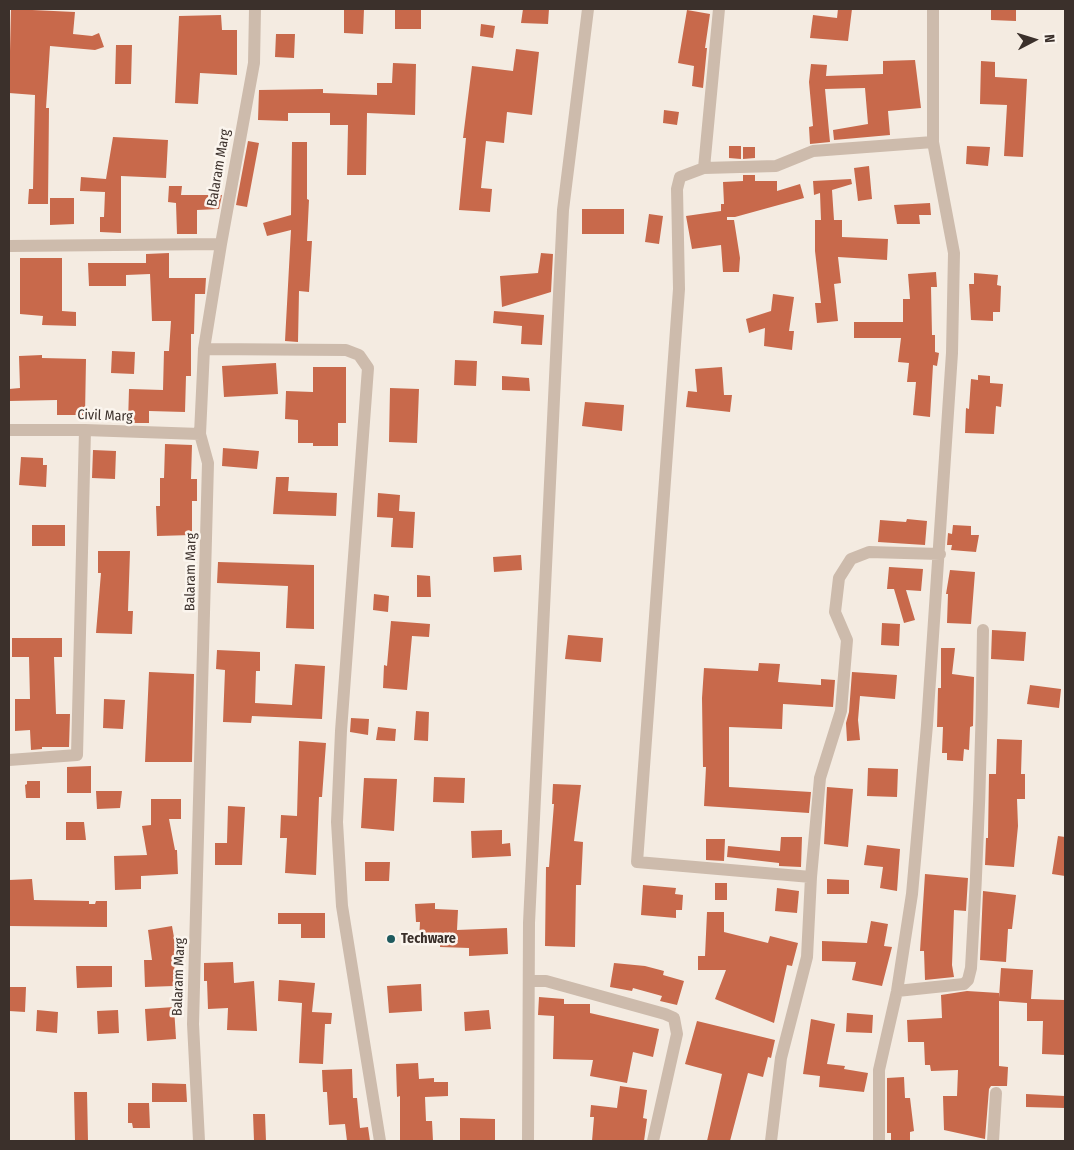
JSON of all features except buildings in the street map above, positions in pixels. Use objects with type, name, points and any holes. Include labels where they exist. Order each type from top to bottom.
[{"type":"street","name":"Balaram Marg","points":[[199,1141],[193,1024],[208,463],[200,434],[204,349],[254,63],[255,9]]},
{"type":"street","points":[[528,1141],[529,923],[563,210],[588,9]]},
{"type":"street","points":[[704,168],[719,9]]},
{"type":"street","points":[[879,1141],[879,1070],[897,991],[912,894],[940,554],[952,353],[954,253],[933,142],[933,9]]},
{"type":"street","points":[[810,877],[637,862],[679,289],[677,189],[680,177],[704,168],[776,166],[813,151],[933,142]]},
{"type":"street","points":[[9,246],[221,244]]},
{"type":"street","points":[[204,349],[346,350],[359,355],[368,368],[342,712],[337,822],[342,906],[380,1141]]},
{"type":"street","name":"Civil Marg","points":[[9,430],[85,430],[200,434]]},
{"type":"street","points":[[9,760],[76,755],[85,430]]},
{"type":"street","points":[[770,1141],[781,1058],[802,983],[806,958],[810,877],[820,778],[842,711],[847,640],[835,612],[839,578],[851,559],[869,552],[940,554]]},
{"type":"street","points":[[897,991],[964,984],[968,980],[976,874],[982,742],[983,630]]},
{"type":"street","points":[[530,980],[546,981],[674,1018],[677,1034],[653,1141]]},
{"type":"street","points":[[993,1141],[996,1092]]},
{"type":"place","name":"Techware","points":[[391,939]]}]
